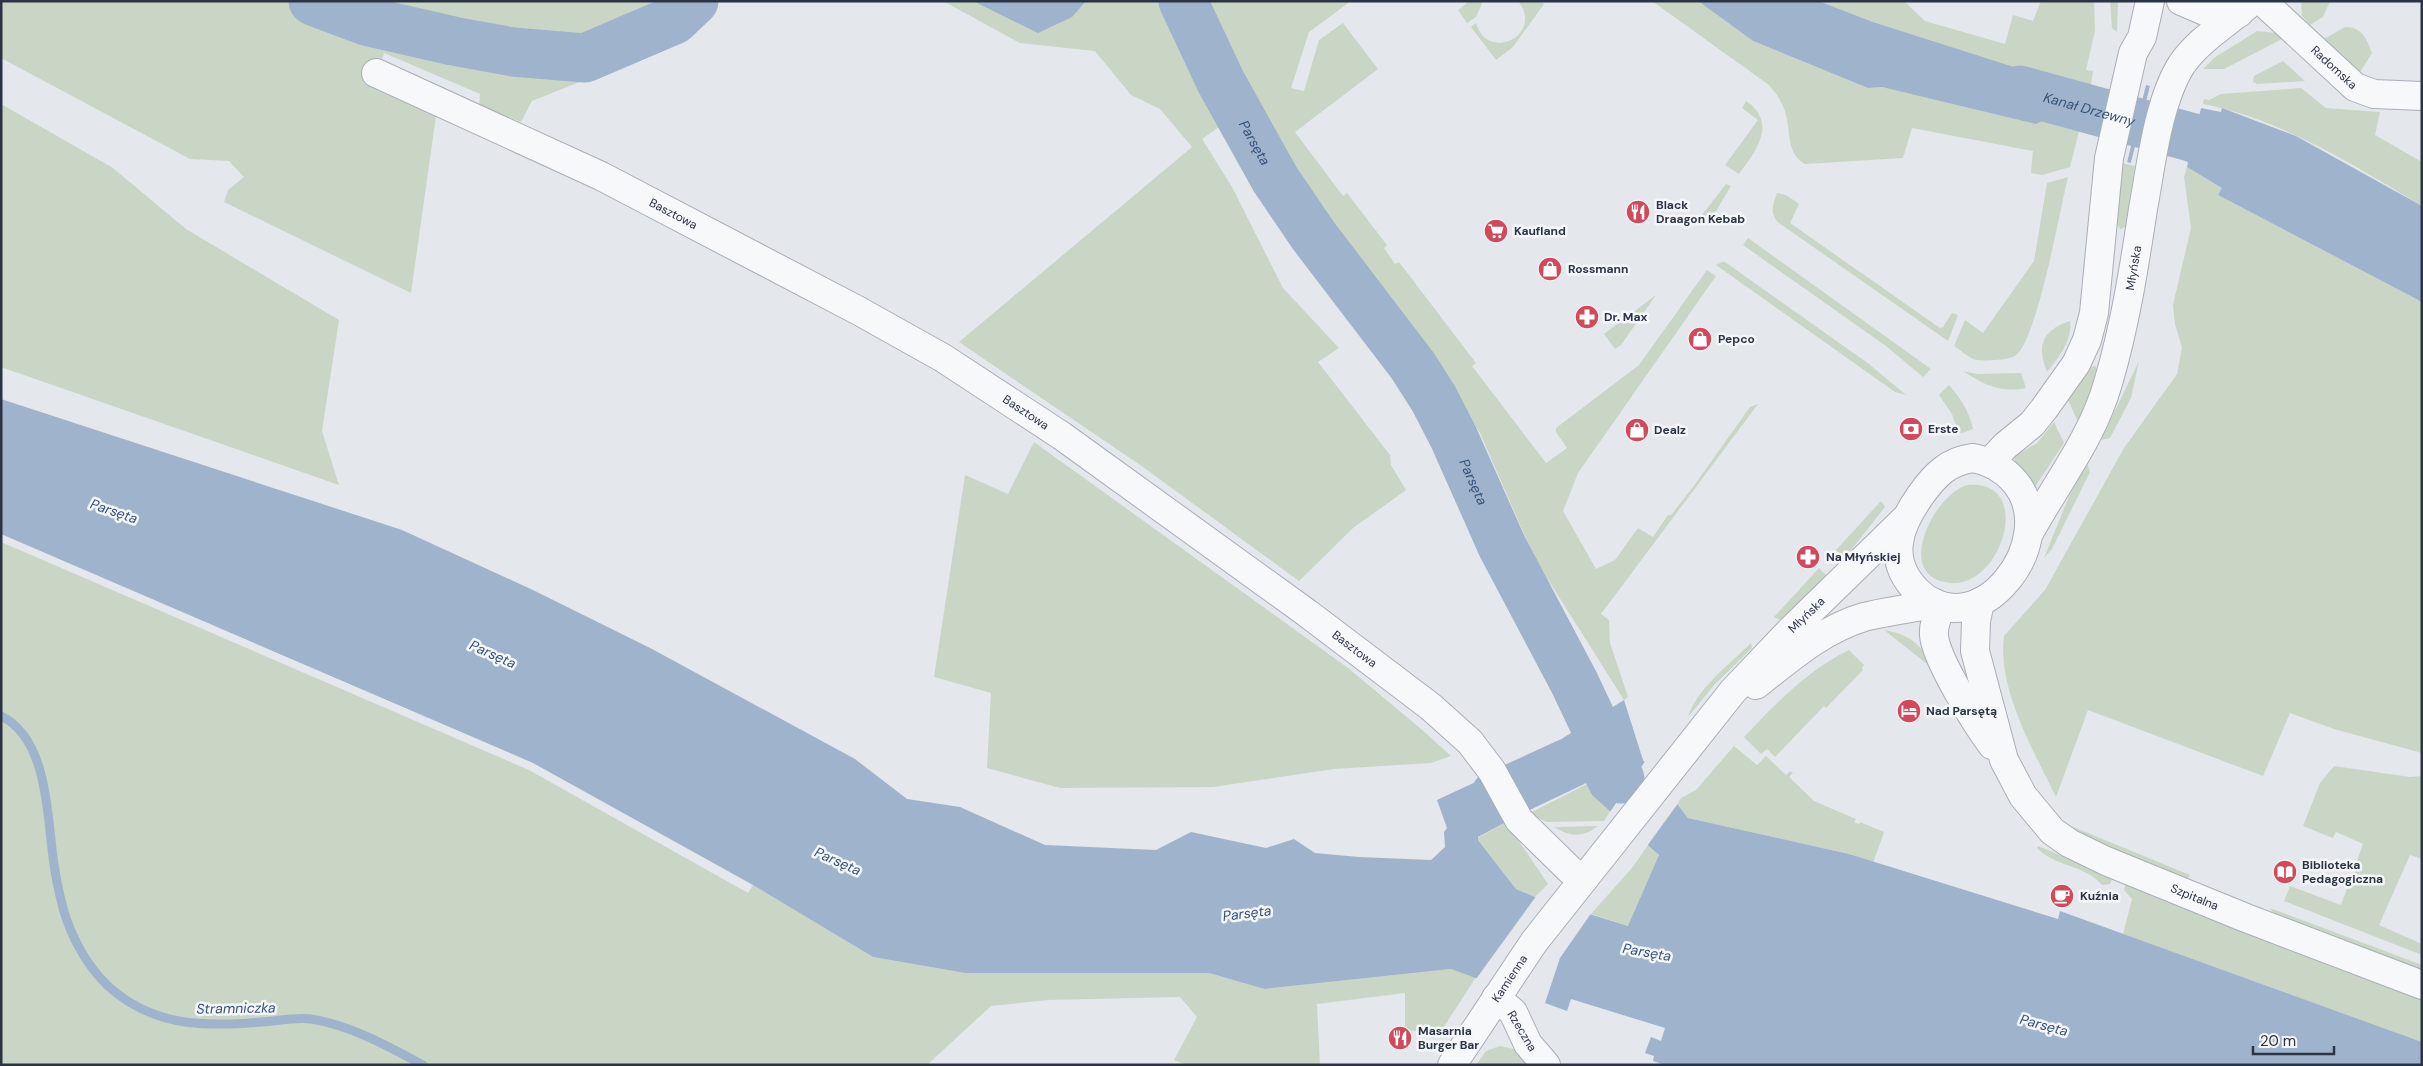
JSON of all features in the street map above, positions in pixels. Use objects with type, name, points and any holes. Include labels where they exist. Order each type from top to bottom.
[{"type":"street","points":[[2130,1],[2130,34],[2134,53]]},
{"type":"street","points":[[1990,462],[2005,446],[2032,424],[2044,410],[2076,364],[2087,340],[2094,314],[2109,158],[2134,53],[2142,37],[2150,1]]},
{"type":"street","points":[[2181,1],[2209,13],[2251,5]]},
{"type":"street","name":"Młyńska","points":[[2030,533],[2085,438],[2103,400],[2127,304],[2150,168],[2168,92],[2181,66],[2196,48],[2251,5]]},
{"type":"street","name":"Radomska","points":[[2251,5],[2355,87],[2374,94],[2422,96]]},
{"type":"street","name":"Basztowa","points":[[376,73],[601,176],[859,311],[943,358],[1062,436],[1411,691],[1470,742],[1492,771],[1519,820],[1570,870],[1577,888]]},
{"type":"street","points":[[1973,458],[1990,462],[2010,476],[2021,490],[2028,506],[2030,533],[2023,554],[1999,590],[1980,602],[1963,607],[1939,604],[1926,598],[1911,585],[1903,569],[1898,540],[1904,520],[1928,485],[1944,468],[1973,458]]},
{"type":"street","name":"Młyńska","points":[[1577,888],[1749,672],[1904,520]]},
{"type":"street","name":"Szpitalna","points":[[1980,602],[1976,621],[1975,651],[2004,760]]},
{"type":"street","name":"Młyńska","points":[[1715,716],[1800,652],[1831,632],[1864,617],[1939,604]]},
{"type":"street","name":"Szpitalna","points":[[1939,604],[1935,621],[1935,643],[1974,719],[2004,760],[2023,796],[2044,824],[2058,836],[2080,849],[2190,896],[2422,985]]},
{"type":"street","name":"Kamienna","points":[[1452,1065],[1497,997],[1577,888]]},
{"type":"street","name":"Rzeczna","points":[[1497,997],[1513,1012],[1528,1044],[1546,1065]]},
{"type":"green space","points":[[1,1],[719,1],[680,37],[637,59],[532,101],[521,122],[479,106],[480,94],[384,53],[372,88],[436,116],[411,293],[224,202],[228,190],[244,177],[229,161],[190,159],[1,58]]},
{"type":"green space","points":[[943,1],[1168,1],[1177,42],[1223,124],[1202,139],[1232,187],[1283,288],[1339,348],[1318,362],[1390,455],[1391,465],[1406,490],[1353,528],[1299,581],[1143,467],[959,342],[1192,147],[1160,109],[1131,95],[1095,51],[1020,43]]},
{"type":"green space","points":[[1199,1],[1351,1],[1309,32],[1291,88],[1304,91],[1319,40],[1343,23],[1378,69],[1295,132],[1343,196],[1347,193],[1387,245],[1384,248],[1395,264],[1399,262],[1476,363],[1472,366],[1546,463],[1567,448],[1556,432],[1556,428],[1639,365],[1707,270],[1716,276],[1578,473],[1563,511],[1596,569],[1615,560],[1638,528],[1653,537],[1668,515],[1671,515],[1693,487],[1750,407],[1758,404],[1601,614],[1609,620],[1610,643],[1628,697],[1624,700],[1535,559],[1480,433],[1428,353],[1302,184],[1253,104],[1222,37]]},
{"type":"green space","points":[[1469,1],[1483,1],[1476,17],[1467,23],[1458,10]]},
{"type":"green space","points":[[1518,1],[1541,1],[1544,4],[1513,47],[1496,60],[1471,27],[1476,23],[1482,35],[1491,42],[1502,43],[1512,40],[1520,33],[1525,24],[1524,13]]},
{"type":"green space","points":[[1652,1],[1698,1],[1753,41],[1868,88],[1882,87],[2042,121],[2079,131],[2070,167],[2042,175],[2031,173],[2033,151],[1912,128],[1903,158],[1805,164],[1799,159],[1792,148],[1785,111],[1769,85]]},
{"type":"green space","points":[[1819,1],[1904,1],[1925,21],[2005,44],[2013,15],[2033,21],[2041,1],[2094,1],[2095,31],[2086,70],[2093,71],[2091,84],[2049,78],[1873,22]]},
{"type":"green space","points":[[2110,1],[2118,1],[2117,32],[2112,28]]},
{"type":"green space","points":[[2301,1],[2330,1],[2323,17],[2310,25],[2302,16]]},
{"type":"green space","points":[[2345,27],[2356,29],[2360,32],[2366,39],[2372,53],[2360,72],[2324,39]]},
{"type":"green space","points":[[2257,31],[2276,33],[2284,38],[2224,69],[2203,69],[2214,58]]},
{"type":"green space","points":[[2283,61],[2305,81],[2257,84],[2253,82],[2254,76]]},
{"type":"green space","points":[[2301,88],[2326,108],[2380,112],[2375,135],[2422,162],[2422,206],[2370,175],[2289,132],[2261,120],[2203,104],[2204,99],[2209,100],[2221,94]]},
{"type":"green space","points":[[1746,101],[1756,110],[1761,118],[1762,128],[1757,147],[1739,174],[1725,165],[1758,120],[1742,108]]},
{"type":"green space","points":[[1,104],[113,168],[186,229],[339,320],[322,431],[339,485],[1,367]]},
{"type":"green space","points":[[2122,163],[2135,166],[2126,224],[2125,227],[2120,229],[2117,223]]},
{"type":"green space","points":[[2187,167],[2223,188],[2218,195],[2422,302],[2422,753],[2334,729],[2290,713],[2263,776],[2088,710],[2056,797],[2028,740],[2012,698],[2003,656],[2004,636],[2045,590],[2124,448],[2177,374],[2182,348],[2175,324],[2173,305],[2191,228],[2184,177]]},
{"type":"green space","points":[[2068,177],[2047,273],[2031,327],[2023,346],[2012,357],[1988,360],[1973,359],[1954,346],[1965,320],[1983,333],[2034,261],[2047,183]]},
{"type":"green space","points":[[1726,184],[1731,186],[1712,218],[1707,219],[1702,215]]},
{"type":"green space","points":[[1777,193],[1786,195],[1799,204],[1790,223],[1940,328],[1943,327],[1952,313],[1958,315],[1948,341],[1779,223],[1773,212]]},
{"type":"green space","points":[[1748,238],[1931,369],[1923,377],[1886,346],[1743,245]]},
{"type":"green space","points":[[1725,262],[1869,364],[1906,395],[1895,392],[1716,265]]},
{"type":"green space","points":[[1656,295],[1621,345],[1615,349],[1604,334]]},
{"type":"green space","points":[[2070,321],[2067,342],[2047,372],[2042,354],[2044,340],[2053,329]]},
{"type":"green space","points":[[2139,361],[2131,398],[2110,438],[2101,440]]},
{"type":"green space","points":[[2095,366],[2099,372],[2078,422],[2068,400],[2090,367]]},
{"type":"green space","points":[[1963,371],[1977,374],[2021,373],[2026,388],[2000,389],[1985,384]]},
{"type":"green space","points":[[1949,385],[1964,406],[1973,429],[1962,433],[1958,432],[1952,414],[1939,395]]},
{"type":"green space","points":[[2054,422],[2064,443],[2031,493],[2013,457],[2037,443]]},
{"type":"green space","points":[[1034,442],[1348,668],[1451,756],[1431,763],[1334,769],[1213,787],[1060,788],[987,768],[991,693],[934,677],[965,475],[1008,494]]},
{"type":"green space","points":[[2087,463],[2090,472],[2052,549],[2044,558],[2070,494]]},
{"type":"green space","points":[[1967,485],[1988,487],[2000,498],[2006,514],[2004,533],[1997,552],[1985,568],[1969,580],[1951,583],[1933,578],[1924,567],[1921,553],[1924,536],[1931,519],[1954,492]]},
{"type":"green space","points":[[1881,501],[1885,507],[1844,559],[1836,550]]},
{"type":"green space","points":[[1,542],[529,770],[748,893],[753,885],[873,957],[965,973],[1209,973],[1264,989],[1451,969],[1476,977],[1440,1033],[1405,1030],[1405,993],[1317,1004],[1320,1065],[1186,1065],[1174,1060],[1197,1017],[1180,997],[1048,1000],[991,1006],[927,1065],[1,1065]]},
{"type":"green space","points":[[1819,568],[1827,576],[1780,620],[1774,617]]},
{"type":"green space","points":[[1884,630],[1903,635],[1916,643],[1936,671]]},
{"type":"green space","points":[[1751,643],[1752,648],[1714,685],[1688,717],[1692,706],[1706,686]]},
{"type":"green space","points":[[1849,650],[1864,665],[1863,670],[1826,708],[1824,706],[1775,757],[1767,749],[1761,754],[1744,737],[1780,700],[1806,678],[1820,667]]},
{"type":"green space","points":[[1734,746],[1757,765],[1766,756],[1786,775],[1790,771],[1793,773],[1789,777],[1814,801],[1856,819],[1854,822],[1859,824],[1860,822],[1884,832],[1873,863],[1849,854],[1688,818],[1677,804],[1681,798],[1696,790]]},
{"type":"green space","points":[[2334,766],[2410,777],[2422,776],[2422,859],[2410,855],[2379,925],[2422,944],[2422,955],[2284,901],[2290,886],[2341,905],[2363,844],[2336,832],[2333,838],[2303,826],[2320,783]]},
{"type":"green space","points":[[1587,784],[1592,795],[1611,810],[1604,821],[1546,822],[1530,813]]},
{"type":"green space","points":[[1506,822],[1548,884],[1535,897],[1516,889],[1478,840],[1478,838]]},
{"type":"green space","points":[[2066,824],[2190,875],[2186,881],[2111,849]]},
{"type":"green space","points":[[1598,826],[1587,833],[1576,835],[1566,833],[1554,827]]},
{"type":"green space","points":[[1649,844],[1657,851],[1659,859],[1629,926],[1591,914],[1632,868]]},
{"type":"green space","points":[[2038,846],[2113,877],[2110,884],[2102,885],[2088,873],[2052,859],[2037,848]]},
{"type":"green space","points":[[2126,882],[2301,953],[2422,998],[2422,1042],[2123,934],[2132,899],[2124,890]]},
{"type":"green space","points":[[2270,908],[2422,965],[2422,973],[2274,915]]},
{"type":"green space","points":[[1500,1046],[1514,1049],[1528,1064],[1476,1065],[1486,1051]]},
{"type":"water","points":[[973,1],[1086,1],[1072,17],[1038,33]]},
{"type":"water","points":[[1698,1],[1819,1],[1873,22],[2049,78],[2091,84],[2079,131],[2042,121],[2036,124],[1882,87],[1868,88],[1753,41]]},
{"type":"water","points":[[2146,85],[2150,86],[2131,163],[2127,162]]},
{"type":"water","points":[[2201,108],[2221,112],[2222,108],[2296,136],[2422,206],[2422,302],[2218,195],[2222,188],[2187,167]]},
{"type":"water","points":[[1,399],[402,530],[533,590],[652,649],[855,759],[907,799],[960,807],[1045,845],[1156,850],[1191,832],[1266,848],[1294,839],[1315,853],[1431,860],[1445,847],[1444,832],[1447,828],[1437,800],[1482,779],[1506,822],[1478,837],[1478,840],[1516,889],[1535,897],[1628,926],[1659,855],[1592,795],[1563,738],[1624,700],[1643,760],[1688,818],[1849,854],[2058,919],[2060,911],[2422,1042],[2422,1065],[1665,1065],[1653,1061],[1654,1056],[1645,1053],[1651,1037],[1661,1041],[1665,1028],[1571,999],[1567,1011],[1451,969],[1264,989],[1209,973],[965,973],[873,957],[753,885],[533,763],[1,534]]},
{"type":"pier","points":[[2143,85],[2145,86],[2127,162],[2125,161]]},
{"type":"pier","points":[[2150,87],[2152,87],[2134,163],[2131,163]]},
{"type":"pier","points":[[1646,760],[1679,802],[1647,846],[1610,812]]},
{"type":"pier","points":[[1537,895],[1592,912],[1560,958],[1544,1006],[1476,979]]},
{"type":"waterway","points":[[313,1],[366,21],[453,41],[513,52],[585,58],[674,20],[694,1]]},
{"type":"waterway","name":"Parsęta","points":[[1183,1],[1221,82],[1275,179],[1313,235],[1413,366],[1434,399],[1454,438],[1502,546],[1574,682],[1620,779]]},
{"type":"waterway","name":"Kanał Drzewny","points":[[2020,90],[2194,138],[2253,166]]},
{"type":"waterway","name":"Stramniczka","points":[[1,716],[16,726],[27,740],[35,756],[45,794],[55,871],[66,919],[75,940],[87,960],[108,986],[125,1000],[143,1010],[161,1017],[180,1021],[200,1024],[241,1024],[299,1018],[326,1022],[368,1037],[423,1065]]},
{"type":"waterway","points":[[1487,789],[1570,751]]},
{"type":"waterway","points":[[1498,809],[1580,770]]},
{"type":"place","name":"Black Draagon Kebab","points":[[1638,212]]},
{"type":"place","name":"Kaufland","points":[[1496,231]]},
{"type":"place","name":"Rossmann","points":[[1550,269]]},
{"type":"place","name":"Dr. Max","points":[[1587,317]]},
{"type":"place","name":"Pepco","points":[[1700,339]]},
{"type":"place","name":"Erste","points":[[1911,429]]},
{"type":"place","name":"Dealz","points":[[1637,430]]},
{"type":"place","name":"Na Młyńskiej","points":[[1808,557]]},
{"type":"place","name":"Nad Parsętą","points":[[1909,711]]},
{"type":"place","name":"Biblioteka Pedagogiczna","points":[[2285,872]]},
{"type":"place","name":"Kuźnia","points":[[2062,896]]},
{"type":"place","name":"Masarnia Burger Bar","points":[[1400,1038]]}]
